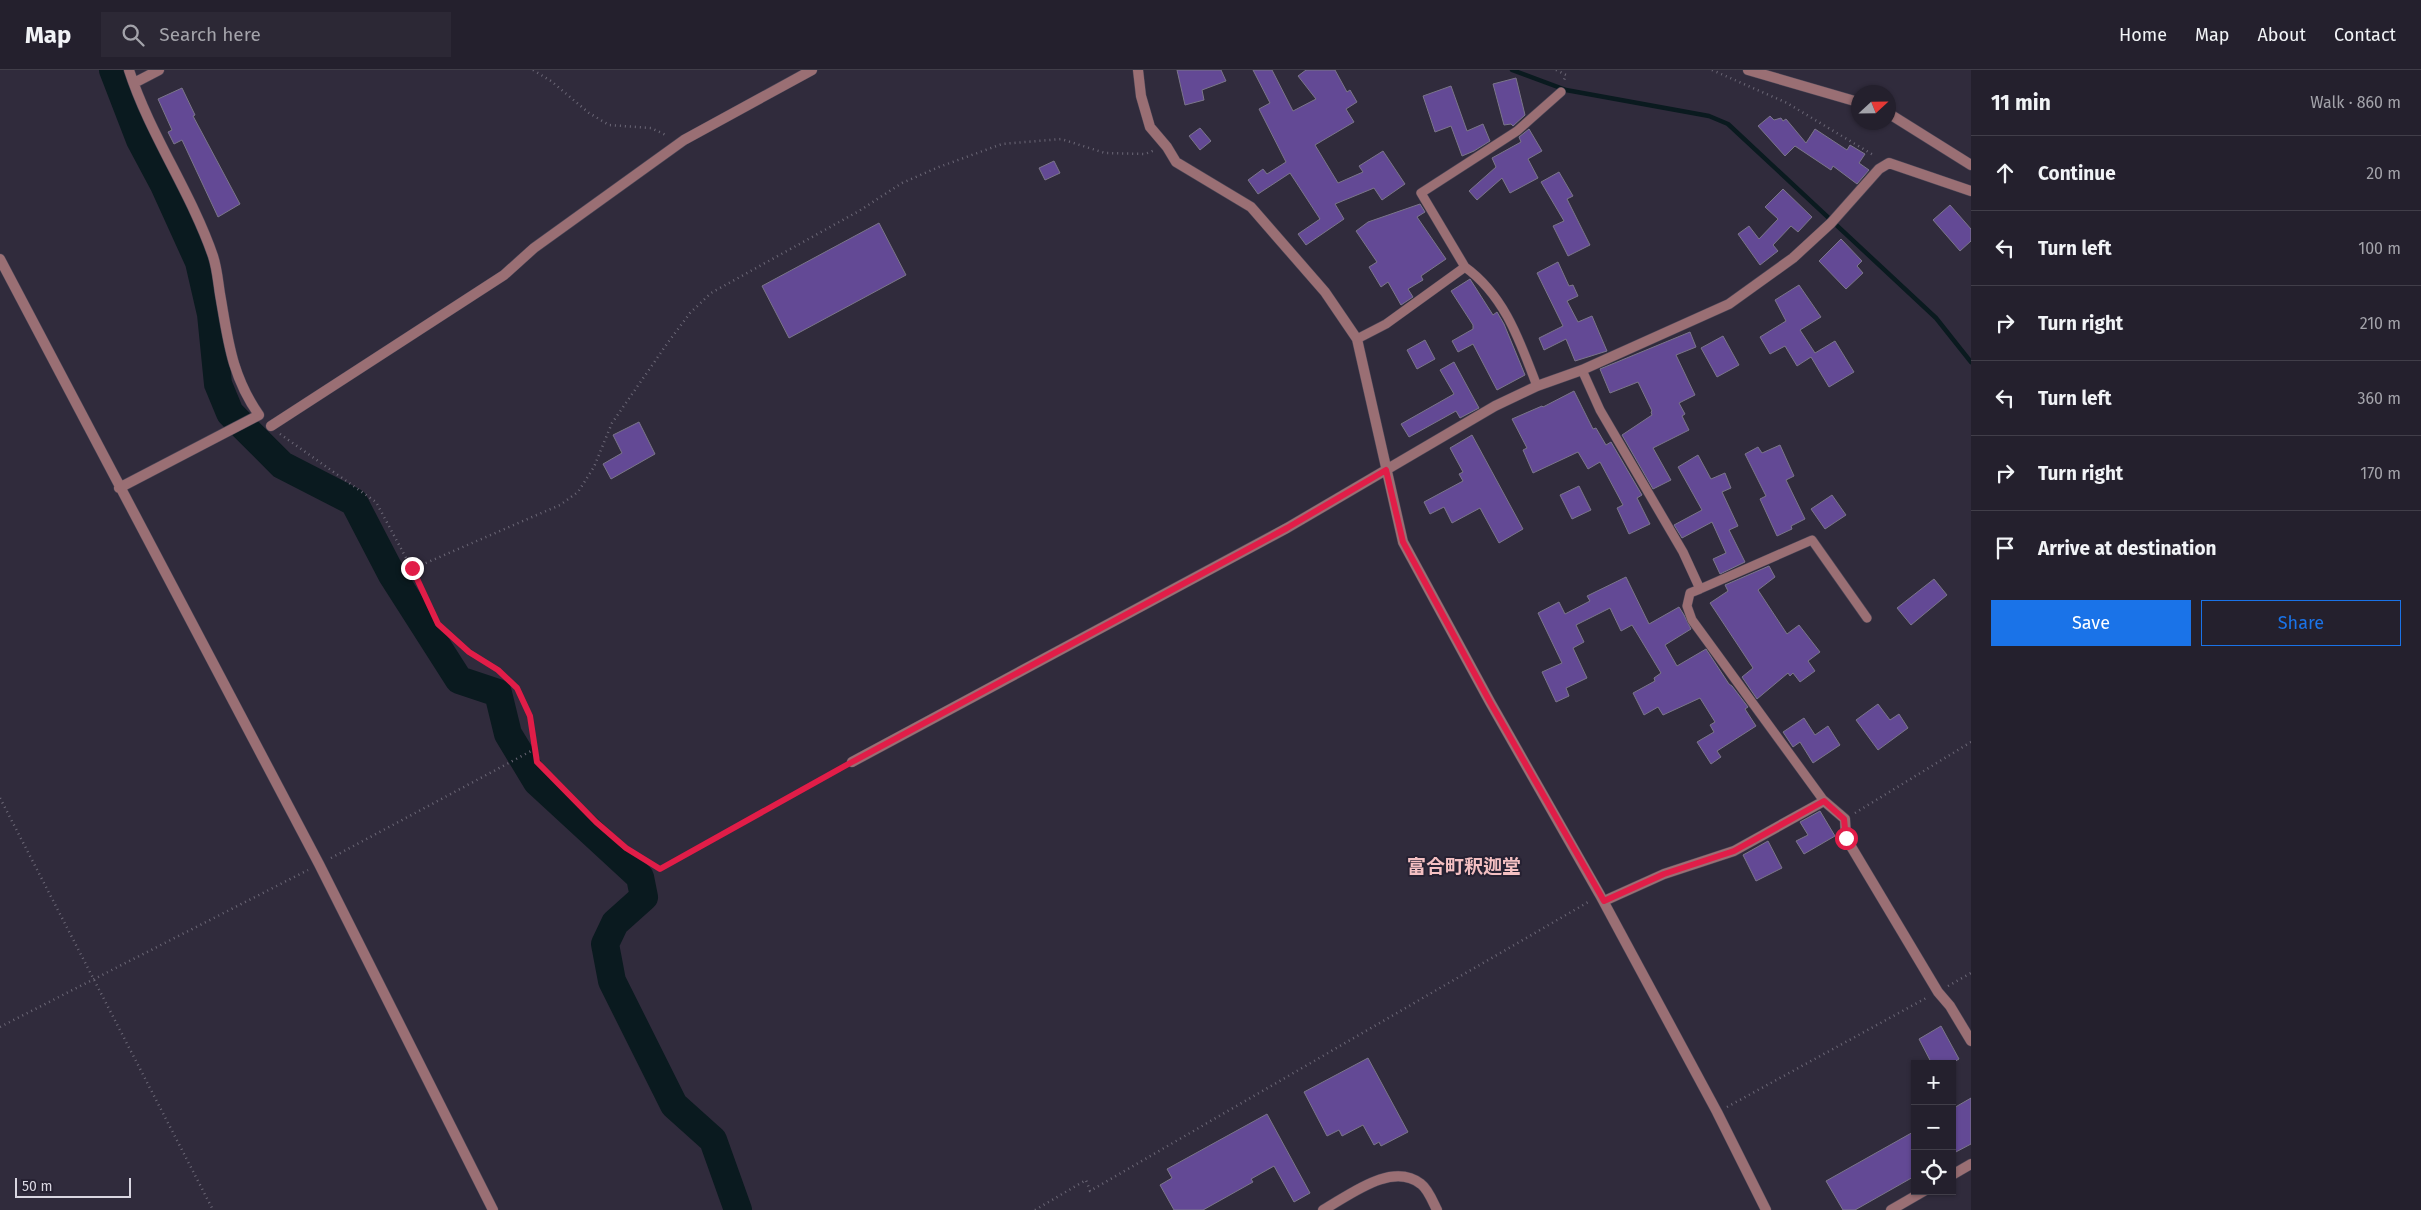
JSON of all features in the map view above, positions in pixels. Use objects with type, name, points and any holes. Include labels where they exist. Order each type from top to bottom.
[{"type":"street","points":[[119,488],[259,415],[247,398],[236,374],[214,258],[196,212],[129,70]]},
{"type":"street","points":[[134,83],[159,70]]},
{"type":"street","points":[[271,426],[504,275],[534,248],[681,142],[812,70]]},
{"type":"street","points":[[1138,70],[1141,96],[1150,127],[1167,147],[1176,162],[1251,207],[1325,292],[1357,339],[1403,542],[1490,702],[1602,898],[1717,1112],[1766,1210]]},
{"type":"street","points":[[1748,70],[1851,100]]},
{"type":"street","points":[[1896,118],[1971,165]]},
{"type":"street","points":[[852,762],[1287,528],[1494,406],[1537,386],[1582,370],[1730,304],[1793,258],[1834,220],[1879,169],[1889,163],[1971,191]]},
{"type":"street","points":[[0,258],[119,488],[319,864],[493,1210]]},
{"type":"street","points":[[1602,898],[1664,874],[1734,851],[1824,801],[1844,819],[1846,838],[1938,992],[1950,1006],[1971,1041]]},
{"type":"street","points":[[1956,1173],[1971,1164]]},
{"type":"street","points":[[1323,1210],[1385,1176],[1406,1175],[1422,1185],[1437,1210]]},
{"type":"street","points":[[1891,1210],[1917,1195]]},
{"type":"lane","points":[[1537,386],[1518,336],[1498,298],[1478,276],[1465,267],[1421,193],[1517,131],[1562,87]]},
{"type":"lane","points":[[1357,339],[1386,324],[1465,267]]},
{"type":"lane","points":[[1582,370],[1600,410],[1683,552],[1700,589]]},
{"type":"lane","points":[[1824,801],[1692,620],[1687,606],[1690,593],[1812,540],[1867,618]]},
{"type":"path","points":[[533,70],[550,81],[589,113],[609,125],[651,128],[681,142]]},
{"type":"path","points":[[1556,70],[1566,74],[1562,87]]},
{"type":"path","points":[[1712,70],[1787,103],[1886,165]]},
{"type":"path","points":[[412,568],[560,505],[578,492],[594,467],[612,423],[690,313],[711,293],[859,211],[902,183],[1002,144],[1062,139],[1105,153],[1145,154],[1167,147]]},
{"type":"path","points":[[271,426],[291,443],[376,502],[412,568],[438,624],[469,652],[498,670],[517,688],[530,716],[537,762],[596,822],[626,848],[660,869],[852,762]]},
{"type":"path","points":[[1844,819],[1971,742]]},
{"type":"path","points":[[0,1027],[319,864],[534,750]]},
{"type":"path","points":[[0,798],[213,1210]]},
{"type":"path","points":[[1035,1210],[1086,1180],[1090,1190],[1602,898]]},
{"type":"path","points":[[1717,1112],[1971,973]]},
{"type":"building","points":[[1177,70],[1221,70],[1226,81],[1202,90],[1204,100],[1185,105]]},
{"type":"building","points":[[1253,70],[1272,70],[1293,111],[1316,99],[1298,76],[1306,70],[1335,70],[1347,92],[1350,90],[1357,102],[1346,109],[1354,122],[1315,145],[1338,183],[1363,172],[1359,166],[1383,151],[1405,184],[1382,200],[1374,188],[1335,204],[1344,219],[1306,245],[1298,234],[1320,219],[1290,173],[1258,194],[1248,180],[1263,169],[1267,174],[1286,162],[1259,109],[1270,103]]},
{"type":"building","points":[[1516,78],[1525,115],[1513,126],[1511,124],[1504,125],[1493,84]]},
{"type":"building","points":[[1451,86],[1467,131],[1483,124],[1490,141],[1462,156],[1451,126],[1435,132],[1423,96]]},
{"type":"building","points":[[182,88],[195,115],[193,116],[240,204],[218,217],[182,140],[174,144],[168,132],[172,130],[158,99]]},
{"type":"building","points":[[1770,116],[1774,120],[1781,118],[1783,121],[1786,119],[1806,143],[1815,129],[1847,150],[1850,145],[1865,154],[1859,163],[1869,170],[1857,184],[1833,166],[1831,170],[1795,146],[1785,156],[1758,126]]},
{"type":"building","points":[[1200,128],[1211,141],[1200,150],[1189,136]]},
{"type":"building","points":[[1529,129],[1542,151],[1528,159],[1538,178],[1510,193],[1502,178],[1477,200],[1469,191],[1496,167],[1492,158],[1521,142],[1519,137]]},
{"type":"building","points":[[1054,161],[1060,173],[1045,180],[1039,168]]},
{"type":"building","points":[[1559,172],[1573,196],[1567,199],[1590,245],[1568,256],[1553,226],[1564,221],[1541,182]]},
{"type":"building","points":[[1783,189],[1812,217],[1798,232],[1791,226],[1773,245],[1778,251],[1760,265],[1738,234],[1749,226],[1759,239],[1778,219],[1765,207]]},
{"type":"building","points":[[1420,204],[1425,212],[1417,217],[1446,259],[1421,276],[1423,280],[1408,289],[1413,297],[1401,305],[1388,282],[1381,287],[1369,267],[1377,262],[1356,231],[1368,222]]},
{"type":"building","points":[[1950,205],[1971,229],[1971,241],[1960,251],[1933,220]]},
{"type":"building","points":[[879,223],[906,275],[789,338],[762,286]]},
{"type":"building","points":[[1841,239],[1862,261],[1857,266],[1863,273],[1846,289],[1819,261]]},
{"type":"building","points":[[1558,262],[1569,286],[1573,285],[1578,296],[1567,301],[1578,322],[1592,316],[1607,351],[1575,361],[1566,339],[1544,350],[1539,338],[1563,326],[1537,273]]},
{"type":"building","points":[[1470,279],[1493,315],[1497,312],[1504,324],[1525,375],[1497,390],[1473,344],[1458,352],[1452,341],[1473,329],[1473,325],[1451,291]]},
{"type":"building","points":[[1799,285],[1821,317],[1800,330],[1815,353],[1835,341],[1854,372],[1829,387],[1811,357],[1797,366],[1785,346],[1770,354],[1760,337],[1786,321],[1775,300]]},
{"type":"building","points":[[1690,332],[1696,347],[1676,355],[1695,395],[1679,403],[1685,414],[1682,416],[1689,430],[1653,448],[1671,480],[1653,489],[1622,435],[1652,415],[1652,411],[1638,382],[1610,393],[1600,369]]},
{"type":"building","points":[[1723,336],[1739,365],[1717,377],[1701,348]]},
{"type":"building","points":[[1425,340],[1435,359],[1417,369],[1407,350]]},
{"type":"building","points":[[1454,362],[1479,408],[1460,418],[1456,411],[1409,437],[1401,424],[1454,394],[1440,370]]},
{"type":"building","points":[[1574,391],[1593,429],[1596,428],[1606,445],[1611,442],[1642,495],[1637,498],[1650,524],[1629,534],[1617,508],[1623,505],[1600,462],[1588,469],[1578,452],[1533,473],[1523,450],[1527,448],[1512,419],[1543,407]]},
{"type":"building","points":[[639,422],[655,454],[611,479],[603,464],[622,453],[613,435]]},
{"type":"building","points":[[1472,435],[1523,529],[1499,543],[1480,508],[1452,523],[1444,507],[1430,514],[1424,502],[1463,481],[1459,474],[1463,472],[1450,448]]},
{"type":"building","points":[[1780,445],[1794,476],[1786,480],[1805,519],[1791,526],[1792,529],[1777,536],[1760,499],[1766,496],[1745,454],[1758,447],[1762,453]]},
{"type":"building","points":[[1698,455],[1711,479],[1725,473],[1731,488],[1722,492],[1738,526],[1729,530],[1745,562],[1720,574],[1713,559],[1726,553],[1712,522],[1682,538],[1674,525],[1702,510],[1678,467]]},
{"type":"building","points":[[1579,486],[1591,510],[1572,519],[1560,495]]},
{"type":"building","points":[[1832,495],[1846,515],[1825,529],[1811,509]]},
{"type":"building","points":[[1769,566],[1775,577],[1758,590],[1787,634],[1799,625],[1820,652],[1808,661],[1815,671],[1800,682],[1793,673],[1790,676],[1788,673],[1757,699],[1742,677],[1753,668],[1710,603],[1728,591],[1725,585]]},
{"type":"building","points":[[1626,577],[1649,624],[1679,607],[1684,615],[1691,629],[1665,645],[1677,666],[1706,649],[1729,684],[1748,707],[1745,709],[1756,726],[1717,751],[1721,757],[1711,764],[1697,742],[1714,732],[1710,725],[1715,722],[1700,698],[1663,715],[1658,707],[1644,715],[1633,693],[1655,681],[1654,678],[1661,673],[1632,625],[1621,631],[1610,608],[1576,625],[1584,642],[1573,648],[1587,678],[1566,688],[1569,696],[1556,702],[1542,672],[1562,663],[1538,613],[1559,602],[1565,614],[1590,601],[1587,596]]},
{"type":"building","points":[[1934,579],[1947,595],[1911,625],[1897,608]]},
{"type":"building","points":[[1878,704],[1890,720],[1899,714],[1908,728],[1878,750],[1856,720]]},
{"type":"building","points":[[1804,718],[1815,735],[1828,726],[1840,745],[1813,763],[1800,742],[1793,747],[1783,732]]},
{"type":"building","points":[[1820,811],[1835,836],[1804,854],[1796,841],[1808,835],[1800,822]]},
{"type":"building","points":[[1768,841],[1782,868],[1756,881],[1743,855]]},
{"type":"building","points":[[1941,1026],[1959,1059],[1956,1061],[1930,1060],[1919,1039]]},
{"type":"building","points":[[1368,1058],[1408,1132],[1381,1146],[1379,1142],[1374,1145],[1363,1125],[1342,1136],[1339,1130],[1327,1136],[1304,1092]]},
{"type":"building","points":[[1971,1098],[1971,1144],[1956,1152],[1956,1150],[1956,1107]]},
{"type":"building","points":[[1267,1114],[1310,1193],[1294,1202],[1274,1166],[1251,1179],[1253,1182],[1203,1210],[1174,1210],[1160,1185],[1172,1178],[1167,1169]]},
{"type":"building","points":[[1911,1133],[1911,1178],[1855,1210],[1843,1210],[1826,1181]]},
{"type":"waterway","points":[[113,70],[140,140],[164,185],[199,262],[211,314],[218,384],[230,413],[282,465],[354,502],[392,575],[459,680],[498,693],[508,734],[537,782],[640,877],[644,897],[615,923],[605,944],[612,981],[674,1105],[713,1140],[738,1210]]},
{"type":"waterway","points":[[1512,70],[1566,90],[1709,116],[1728,124],[1936,318],[1971,362]]},
{"type":"district","name":"富合町釈迦堂","points":[[1464,866]]},
{"type":"route","points":[[412,568],[438,624],[469,652],[498,670],[517,688],[530,716],[537,762],[596,822],[626,848],[660,869],[1089,633],[1287,528],[1386,470],[1403,542],[1490,702],[1604,901],[1664,874],[1734,851],[1824,801],[1844,819],[1846,838]]}]
